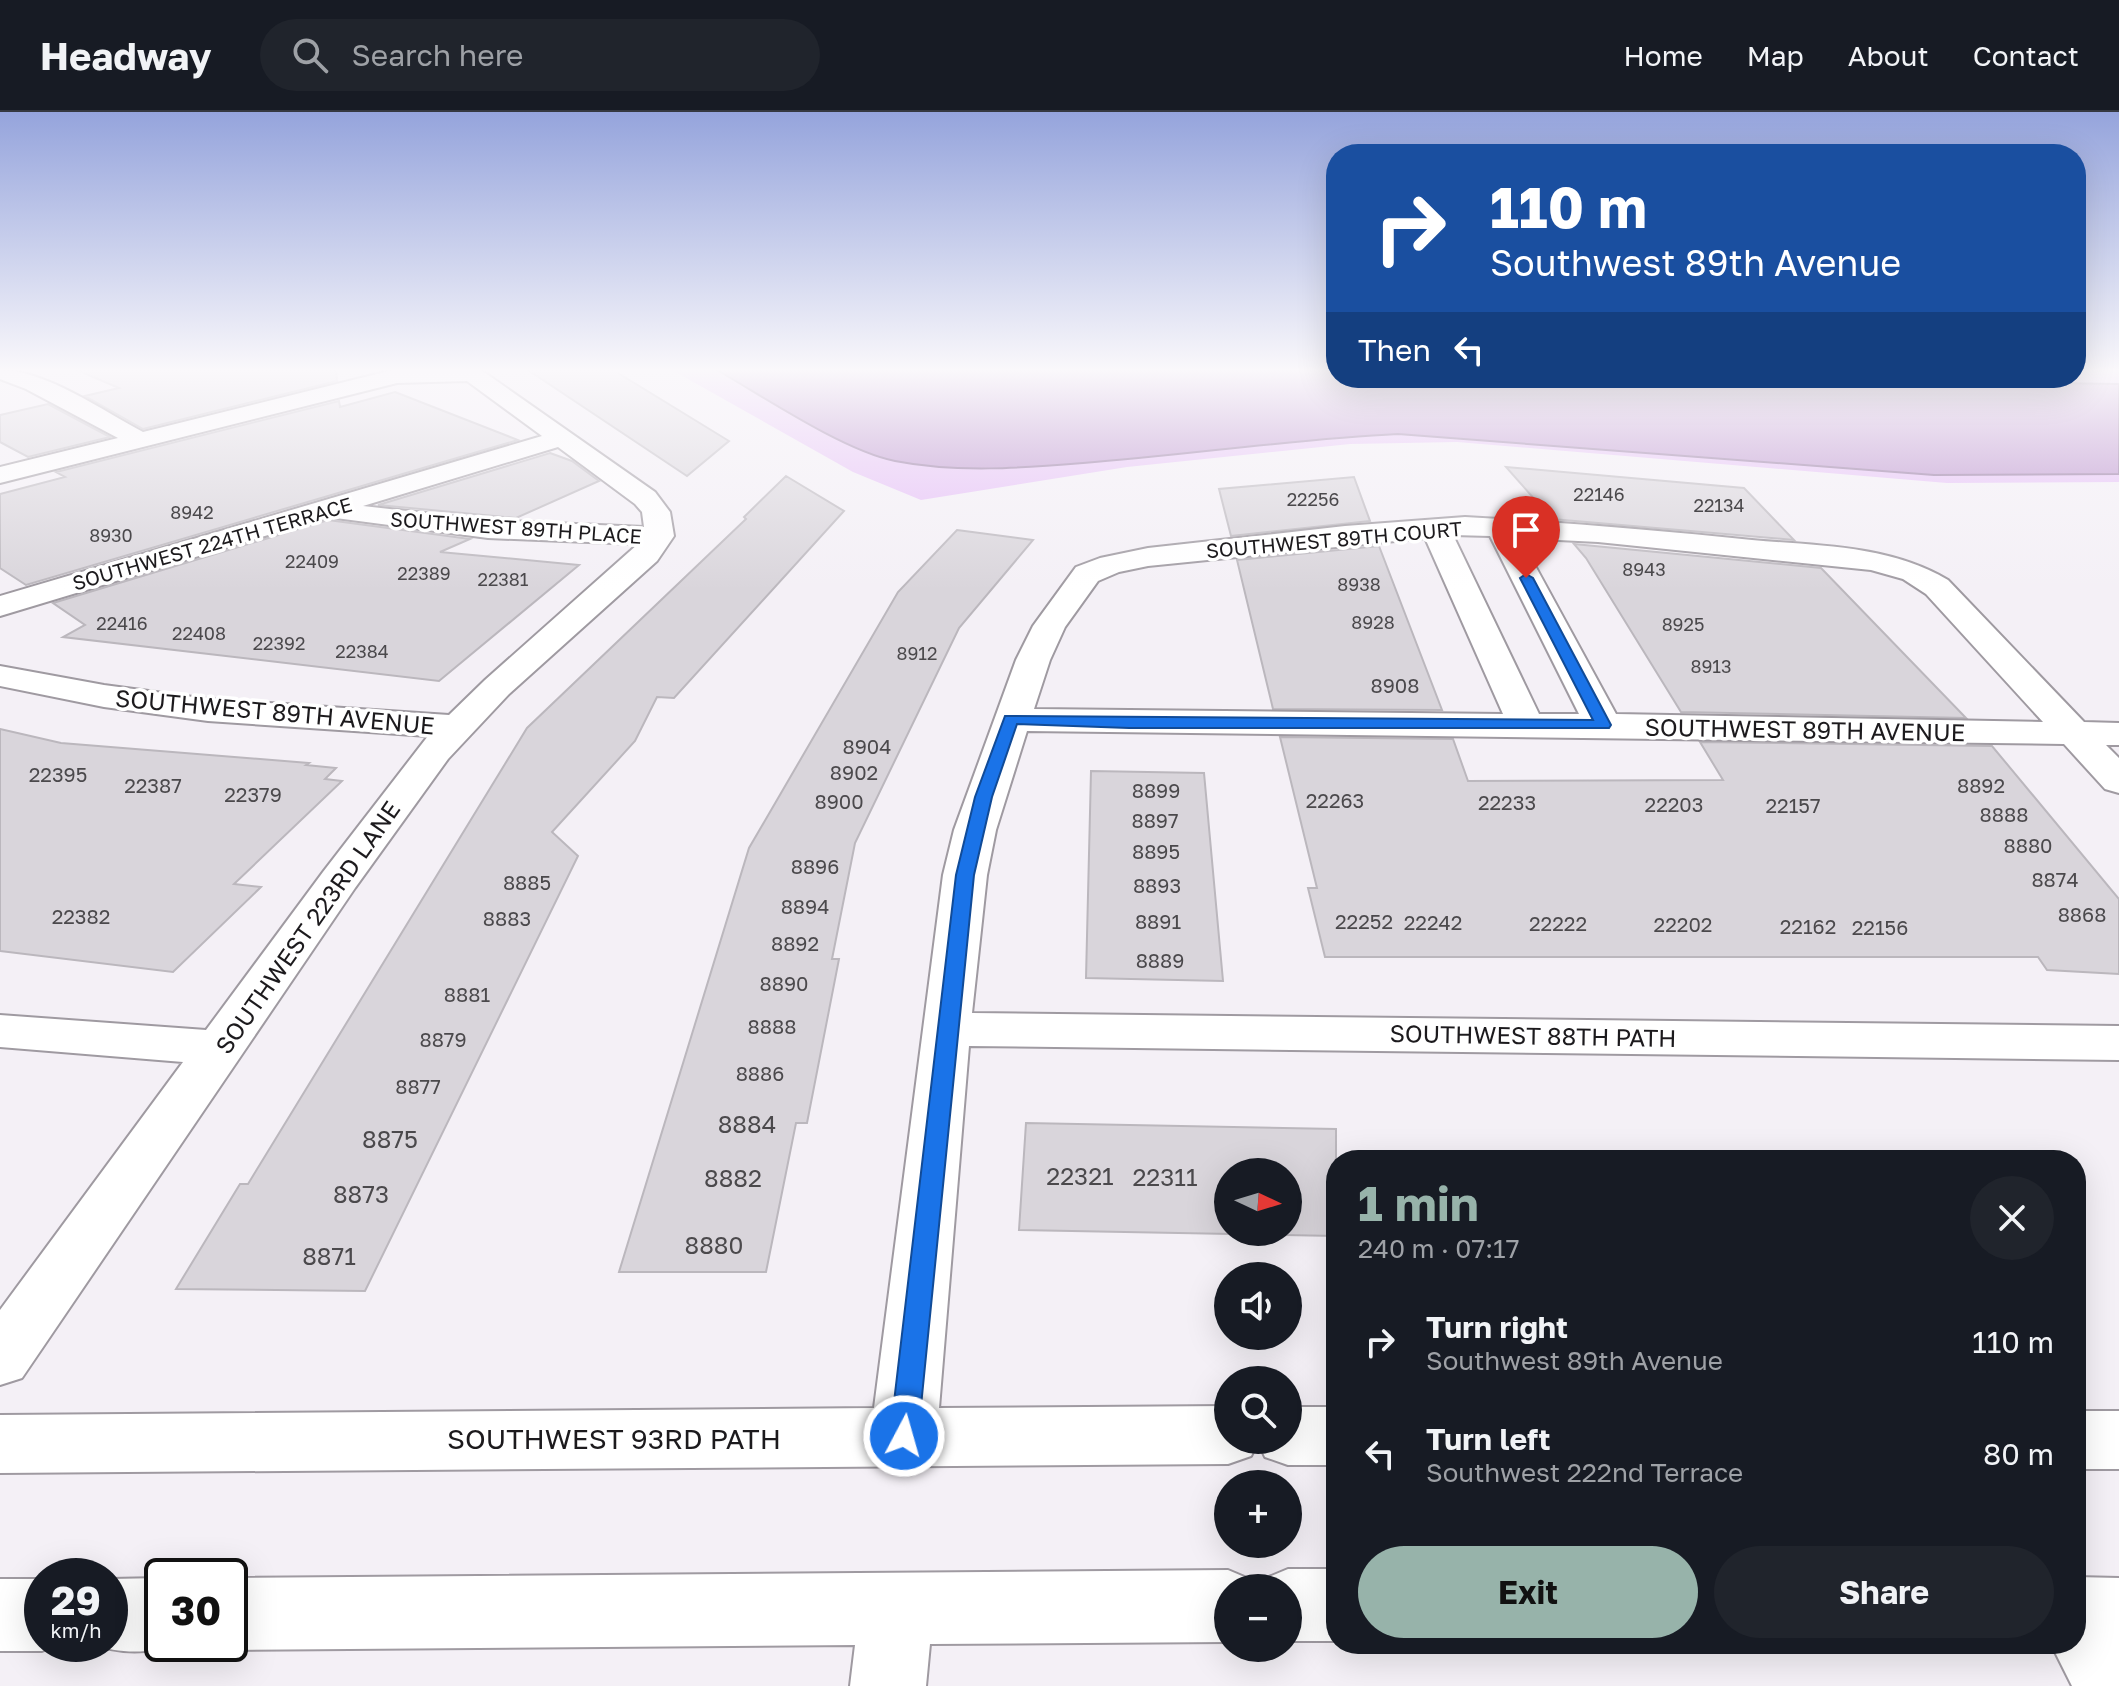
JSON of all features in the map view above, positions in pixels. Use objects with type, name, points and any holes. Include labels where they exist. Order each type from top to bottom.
[{"type":"street","points":[[0,457],[77,443]]},
{"type":"street","points":[[0,475],[100,443]]},
{"type":"street","name":"SOUTHWEST 224TH TERRACE","points":[[0,606],[544,443]]},
{"type":"street","points":[[569,443],[654,507],[661,524],[659,536]]},
{"type":"street","name":"SOUTHWEST 89TH PLACE","points":[[325,510],[462,527],[659,536]]},
{"type":"street","points":[[1435,527],[1526,725]]},
{"type":"street","name":"SOUTHWEST 89TH COURT","points":[[1011,719],[1049,626],[1083,578],[1102,566],[1173,554],[1435,527],[1500,527],[1840,556],[1900,568],[1937,587],[2119,781]]},
{"type":"street","points":[[1500,527],[1603,725]]},
{"type":"street","name":"SOUTHWEST 223RD LANE","points":[[0,1359],[393,806],[456,727],[632,568],[659,536]]},
{"type":"street","name":"SOUTHWEST 89TH AVENUE","points":[[0,676],[104,696],[196,708],[456,727]]},
{"type":"street","points":[[904,1436],[965,875],[984,797],[1011,719]]},
{"type":"street","name":"SOUTHWEST 89TH AVENUE","points":[[1011,719],[1129,723],[1603,725],[2119,734]]},
{"type":"street","name":"SOUTHWEST 88TH PATH","points":[[946,1029],[2119,1043]]},
{"type":"street","points":[[0,1031],[222,1048]]},
{"type":"street","name":"SOUTHWEST 93RD PATH","points":[[0,1444],[1214,1435]]},
{"type":"street","points":[[1302,1436],[1326,1436]]},
{"type":"street","points":[[2086,1440],[2119,1440]]},
{"type":"street","points":[[1302,1605],[1326,1605]]},
{"type":"street","points":[[248,1614],[1214,1606]]},
{"type":"street","points":[[888,1686],[897,1608]]},
{"type":"street","points":[[2086,1615],[2119,1614]]},
{"type":"street","points":[[0,1615],[24,1615]]},
{"type":"street","points":[[2086,1634],[2113,1686]]},
{"type":"shaded area","points":[[802,443],[939,443],[1026,467],[1269,443],[1379,443],[1127,467],[921,500],[853,472]]},
{"type":"shaded area","points":[[847,443],[1285,443],[1122,460],[989,468],[918,465],[895,461]]},
{"type":"shaded area","points":[[1474,443],[1522,443],[1934,475],[2119,474],[2119,482],[1947,483]]},
{"type":"shaded area","points":[[1522,443],[2119,443],[2119,474],[1934,475]]},
{"type":"building","points":[[3,443],[84,443],[28,457]]},
{"type":"building","points":[[170,443],[506,443],[26,585],[0,568],[0,494],[65,477],[56,472]]},
{"type":"building","points":[[638,443],[726,443],[687,476]]},
{"type":"building","points":[[550,453],[572,461],[599,481],[516,518],[378,505]]},
{"type":"building","points":[[1506,467],[1744,488],[1794,540],[1552,519]]},
{"type":"building","points":[[786,476],[844,511],[674,698],[657,697],[635,741],[552,832],[578,856],[365,1291],[176,1289],[240,1184],[248,1184],[527,728],[746,519],[744,517]]},
{"type":"building","points":[[1354,477],[1370,521],[1231,536],[1219,489]]},
{"type":"building","points":[[328,520],[470,539],[440,552],[579,565],[439,681],[63,637],[85,625],[53,603]]},
{"type":"building","points":[[957,530],[1033,540],[959,628],[855,843],[832,959],[839,959],[807,1123],[796,1123],[766,1272],[619,1272],[749,848],[898,592]]},
{"type":"building","points":[[1574,544],[1821,568],[1966,718],[1681,712],[1586,558]]},
{"type":"building","points":[[1379,546],[1442,710],[1273,709],[1237,560]]},
{"type":"building","points":[[0,729],[61,743],[309,763],[306,765],[336,768],[325,779],[342,781],[234,884],[261,887],[173,972],[0,951]]},
{"type":"building","points":[[1280,737],[1453,739],[1468,781],[1723,780],[1700,742],[1992,746],[2119,899],[2119,974],[2047,970],[2038,957],[1325,957],[1308,888],[1317,888]]},
{"type":"building","points":[[1091,771],[1204,773],[1223,981],[1086,978]]},
{"type":"building","points":[[1026,1123],[1336,1129],[1336,1150],[1326,1150],[1326,1236],[1302,1235],[1302,1158],[1214,1158],[1214,1234],[1019,1230]]},
{"type":"route","points":[[904,1436],[965,875],[984,797],[1011,719],[1129,723],[1603,725],[1526,578]]}]
